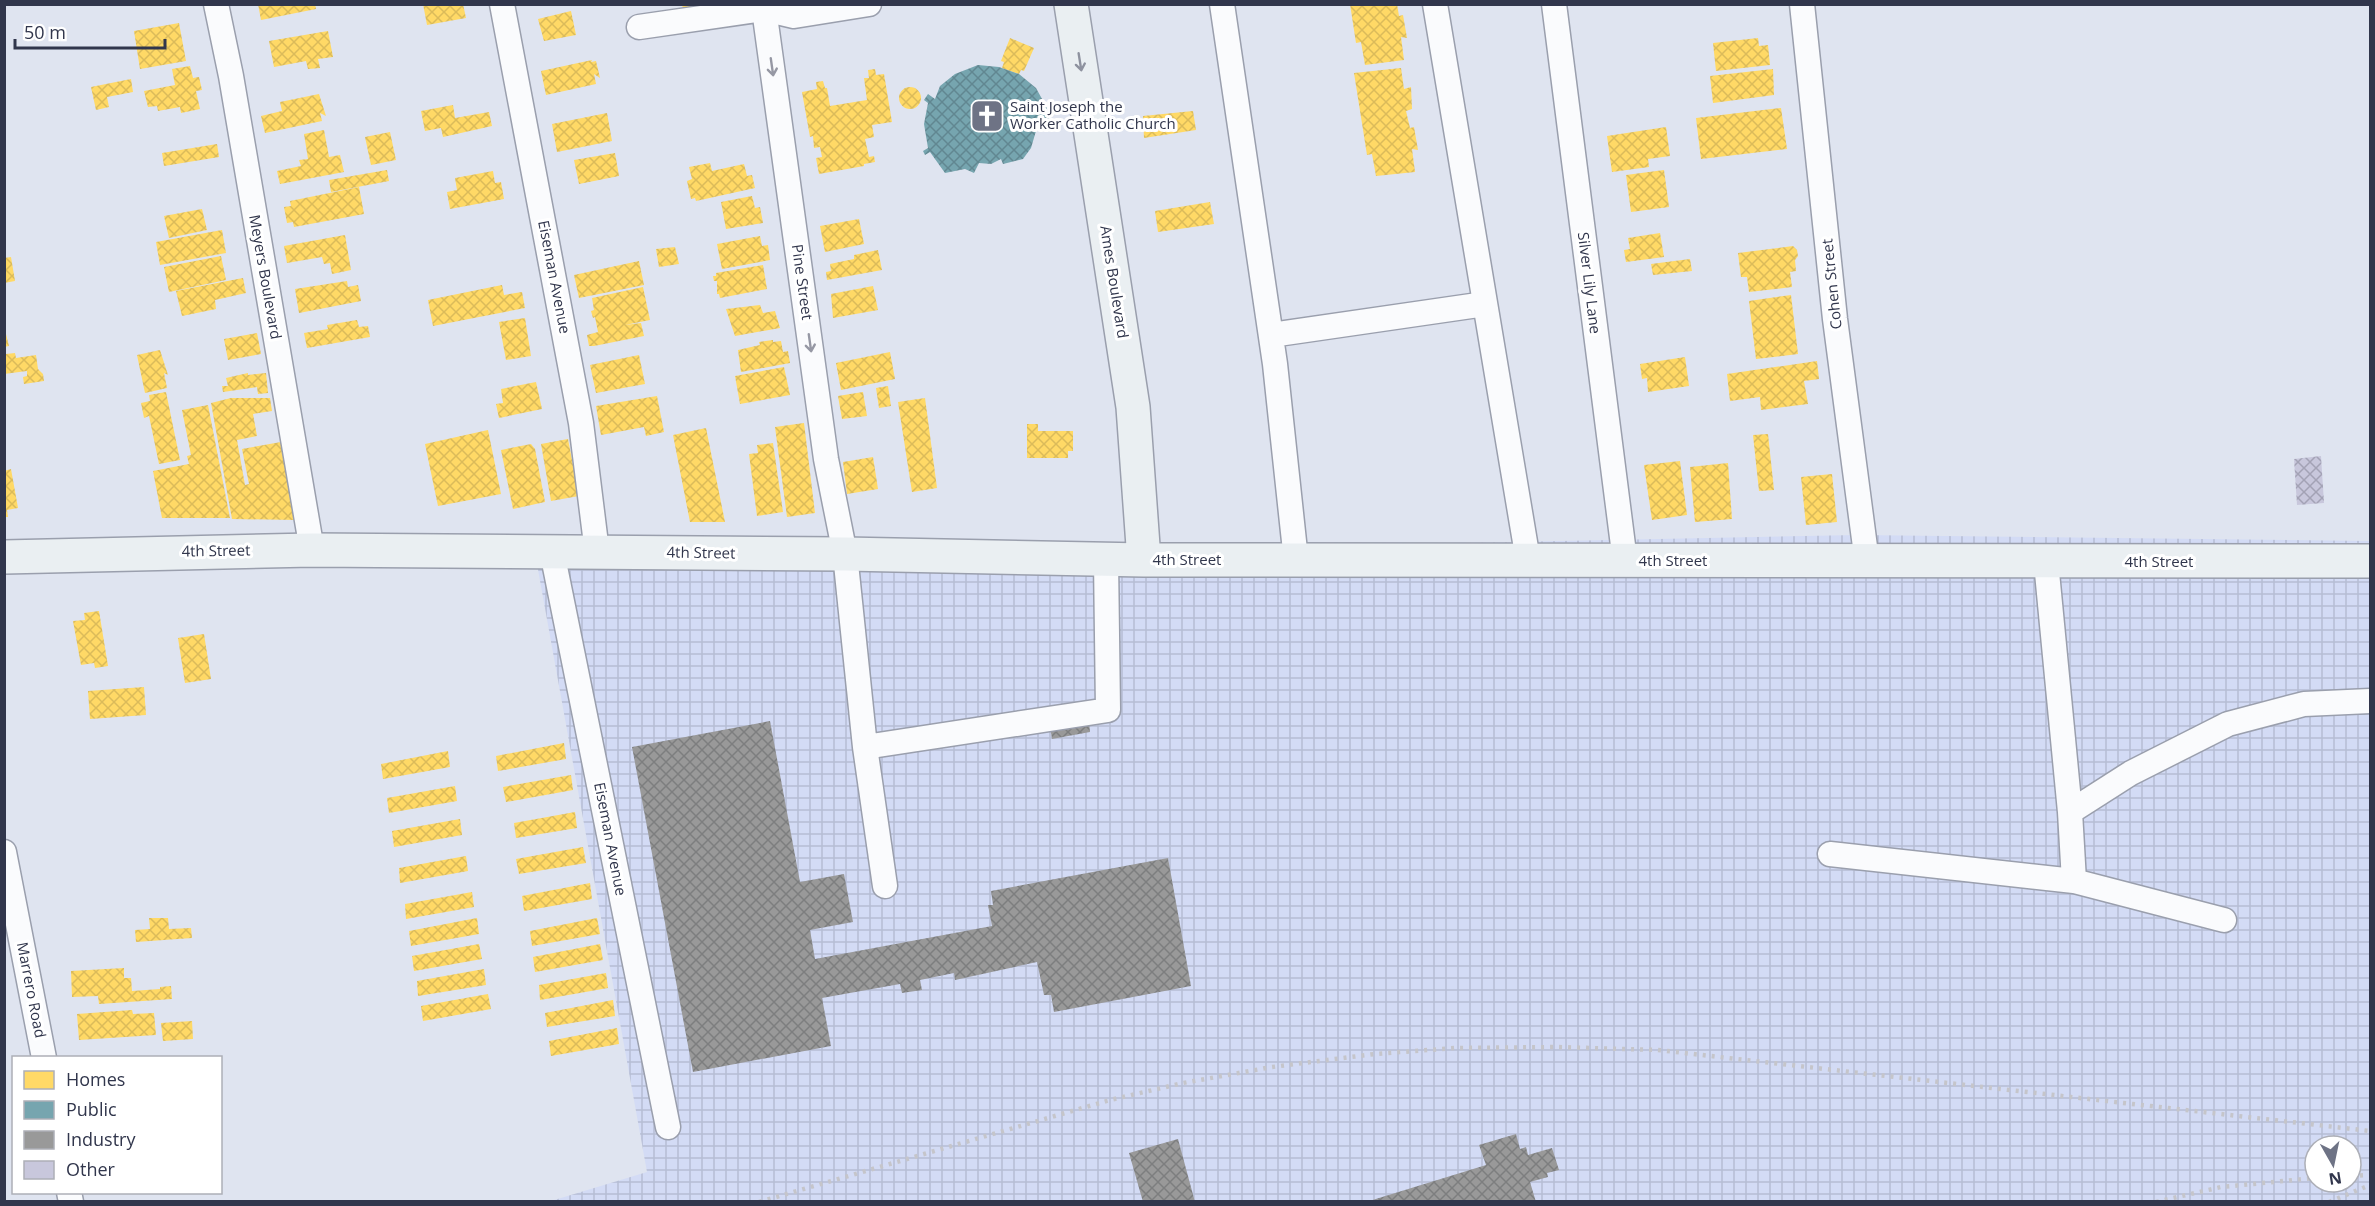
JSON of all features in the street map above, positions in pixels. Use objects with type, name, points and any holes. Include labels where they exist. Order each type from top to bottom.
[{"type":"main road","name":"Ames Boulevard","points":[[1071,4],[1133,407],[1154,560]]},
{"type":"main road","name":"Ames Boulevard","points":[[1094,4],[1152,416],[1154,560]]},
{"type":"main road","name":"4th Street","points":[[4,557],[312,550],[845,554],[1106,560],[2370,561]]},
{"type":"street","name":"Meyers Boulevard","points":[[216,4],[231,76],[312,550]]},
{"type":"street","name":"Eiseman Avenue","points":[[502,4],[581,423],[597,552]]},
{"type":"street","points":[[639,27],[764,9],[794,16],[869,4]]},
{"type":"street","points":[[1222,4],[1271,335],[1296,560]]},
{"type":"street","points":[[1435,4],[1528,560]]},
{"type":"street","name":"Silver Lily Lane","points":[[1554,4],[1625,561]]},
{"type":"street","name":"Cohen Street","points":[[1802,4],[1835,319],[1867,562]]},
{"type":"street","name":"Pine Street","points":[[764,9],[826,459],[845,554],[865,747],[885,886]]},
{"type":"street","points":[[1271,335],[1485,304]]},
{"type":"street","name":"Eiseman Avenue","points":[[552,552],[668,1127]]},
{"type":"street","points":[[865,747],[1108,710],[1106,560]]},
{"type":"street","points":[[2046,562],[2070,812],[2074,880]]},
{"type":"street","points":[[2070,812],[2131,773],[2228,724],[2304,704],[2370,701]]},
{"type":"street","name":"Marrero Road","points":[[4,852],[44,1056]]},
{"type":"street","points":[[1830,854],[2074,880],[2224,920]]},
{"type":"shaded area","points":[[1857,535],[2370,541],[2370,1201],[551,1201],[647,1172],[533,542],[1123,550]]},
{"type":"building: Homes","points":[[258,4],[315,4],[316,9],[261,20]]},
{"type":"building: Homes","points":[[423,4],[463,4],[466,18],[427,25]]},
{"type":"building: Homes","points":[[679,4],[701,4],[701,5],[686,9]]},
{"type":"building: Homes","points":[[1350,4],[1397,4],[1399,16],[1403,15],[1407,38],[1401,37],[1404,60],[1365,65],[1361,42],[1356,43]]},
{"type":"building: Homes","points":[[571,11],[576,35],[544,41],[538,19]]},
{"type":"building: Homes","points":[[179,23],[186,61],[140,69],[134,31]]},
{"type":"building: Homes","points":[[328,31],[333,57],[318,59],[320,68],[308,69],[306,61],[274,67],[269,41]]},
{"type":"building: Homes","points":[[1010,38],[1034,48],[1024,71],[1021,70],[1019,74],[1002,68],[1004,62],[1001,61]]},
{"type":"building: Homes","points":[[1758,38],[1759,46],[1768,45],[1770,65],[1716,71],[1713,43]]},
{"type":"building: Homes","points":[[592,60],[591,62],[596,61],[600,78],[594,74],[596,84],[546,95],[541,71]]},
{"type":"building: Homes","points":[[190,66],[193,78],[199,77],[202,90],[196,91],[200,109],[181,113],[180,107],[158,111],[157,106],[148,107],[144,91],[175,85],[172,69]]},
{"type":"building: Homes","points":[[1401,68],[1404,89],[1411,87],[1412,109],[1406,111],[1410,128],[1414,127],[1418,150],[1412,149],[1415,172],[1376,176],[1372,154],[1367,155],[1354,73]]},
{"type":"building: Homes","points":[[875,69],[876,75],[884,74],[892,122],[872,125],[874,137],[865,139],[869,157],[874,156],[875,162],[819,174],[816,158],[822,157],[820,147],[814,148],[813,136],[810,137],[802,92],[817,89],[816,82],[823,81],[827,88],[830,106],[867,100],[864,78],[869,78],[868,70]]},
{"type":"building: Homes","points":[[1773,69],[1774,95],[1713,103],[1710,76]]},
{"type":"building: Homes","points":[[131,79],[133,92],[107,97],[109,107],[96,110],[91,87]]},
{"type":"building: Homes","points":[[906,87],[914,87],[921,94],[921,102],[914,109],[906,109],[899,102],[899,94]]},
{"type":"building: Homes","points":[[319,94],[326,116],[320,113],[322,121],[265,133],[261,116],[282,111],[280,102]]},
{"type":"building: Homes","points":[[453,105],[455,118],[489,112],[492,126],[443,137],[441,128],[425,131],[421,111]]},
{"type":"building: Homes","points":[[1781,108],[1787,149],[1701,159],[1696,118]]},
{"type":"building: Homes","points":[[1193,111],[1196,130],[1144,138],[1143,116]]},
{"type":"building: Homes","points":[[607,113],[612,141],[557,152],[552,124]]},
{"type":"building: Homes","points":[[1666,127],[1670,156],[1648,159],[1649,167],[1612,172],[1607,136]]},
{"type":"building: Homes","points":[[324,130],[329,157],[340,155],[344,172],[280,184],[277,171],[301,166],[299,160],[308,159],[304,134]]},
{"type":"building: Homes","points":[[390,132],[396,160],[371,165],[365,137]]},
{"type":"building: Homes","points":[[217,144],[219,157],[164,166],[162,153]]},
{"type":"building: Homes","points":[[615,153],[619,176],[579,184],[574,160]]},
{"type":"building: Homes","points":[[710,163],[712,171],[744,164],[747,176],[752,175],[755,188],[696,201],[695,198],[691,199],[687,181],[692,179],[689,167]]},
{"type":"building: Homes","points":[[387,170],[389,181],[331,192],[329,180]]},
{"type":"building: Homes","points":[[1664,170],[1669,207],[1631,212],[1626,175]]},
{"type":"building: Homes","points":[[493,171],[495,183],[501,182],[504,199],[450,209],[447,192],[457,190],[455,178]]},
{"type":"building: Homes","points":[[359,187],[364,214],[294,227],[293,222],[287,223],[284,207],[291,206],[290,201]]},
{"type":"building: Homes","points":[[752,196],[755,208],[760,207],[763,223],[726,229],[721,202]]},
{"type":"building: Homes","points":[[1210,202],[1214,224],[1158,232],[1155,211]]},
{"type":"building: Homes","points":[[202,209],[207,230],[169,238],[164,216]]},
{"type":"building: Homes","points":[[859,219],[864,244],[825,252],[820,226]]},
{"type":"building: Homes","points":[[222,230],[226,253],[160,265],[156,242]]},
{"type":"building: Homes","points":[[1660,233],[1664,257],[1626,262],[1624,250],[1630,249],[1628,238]]},
{"type":"building: Homes","points":[[345,235],[351,270],[332,274],[330,263],[324,264],[322,257],[287,263],[284,246]]},
{"type":"building: Homes","points":[[760,236],[762,246],[768,245],[770,260],[722,269],[717,244]]},
{"type":"building: Homes","points":[[1793,246],[1798,256],[1795,260],[1796,271],[1790,272],[1792,287],[1749,292],[1747,277],[1741,277],[1738,253]]},
{"type":"building: Homes","points":[[675,247],[679,264],[659,267],[656,249]]},
{"type":"building: Homes","points":[[878,250],[882,270],[827,280],[826,272],[831,271],[830,264],[854,259],[854,255]]},
{"type":"building: Homes","points":[[221,256],[226,280],[169,292],[164,267]]},
{"type":"building: Homes","points":[[11,257],[15,281],[4,283],[4,258]]},
{"type":"building: Homes","points":[[1690,259],[1692,271],[1653,275],[1651,264]]},
{"type":"building: Homes","points":[[639,261],[644,285],[579,298],[574,275]]},
{"type":"building: Homes","points":[[763,265],[767,289],[720,298],[717,294],[717,281],[714,281],[713,276],[716,276],[716,273]]},
{"type":"building: Homes","points":[[243,278],[246,293],[215,300],[216,309],[182,316],[176,291]]},
{"type":"building: Homes","points":[[347,281],[348,287],[358,285],[361,301],[299,313],[295,289]]},
{"type":"building: Homes","points":[[502,285],[504,295],[522,292],[525,308],[433,326],[428,300]]},
{"type":"building: Homes","points":[[873,286],[878,310],[833,318],[831,294]]},
{"type":"building: Homes","points":[[643,287],[650,320],[625,325],[641,323],[644,336],[589,346],[587,335],[598,332],[595,317],[593,318],[591,311],[594,310],[592,298]]},
{"type":"building: Homes","points":[[1791,295],[1798,354],[1756,359],[1749,301]]},
{"type":"building: Homes","points":[[760,305],[763,313],[775,311],[780,328],[735,336],[726,309]]},
{"type":"building: Homes","points":[[525,318],[531,356],[506,360],[499,322]]},
{"type":"building: Homes","points":[[357,320],[359,327],[368,326],[370,337],[307,348],[304,333],[328,329],[327,325]]},
{"type":"building: Homes","points":[[4,326],[9,346],[4,347]]},
{"type":"building: Homes","points":[[257,333],[261,354],[228,360],[224,339]]},
{"type":"building: Homes","points":[[773,340],[773,342],[781,341],[783,352],[788,351],[790,363],[741,372],[738,350],[760,345],[759,342]]},
{"type":"building: Homes","points":[[160,350],[168,375],[164,373],[167,388],[145,393],[137,355]]},
{"type":"building: Homes","points":[[890,352],[895,379],[841,390],[836,363]]},
{"type":"building: Homes","points":[[15,353],[16,358],[36,355],[38,369],[43,374],[44,381],[24,384],[23,377],[27,376],[27,371],[4,374],[6,354]]},
{"type":"building: Homes","points":[[639,355],[645,384],[596,393],[590,365]]},
{"type":"building: Homes","points":[[1685,357],[1689,386],[1648,392],[1647,378],[1642,379],[1640,364]]},
{"type":"building: Homes","points":[[1817,361],[1819,379],[1804,381],[1808,404],[1761,410],[1760,397],[1730,401],[1727,374]]},
{"type":"building: Homes","points":[[784,367],[790,395],[740,404],[735,376]]},
{"type":"building: Homes","points":[[248,373],[248,375],[266,373],[268,393],[258,394],[257,387],[223,392],[222,386],[228,386],[226,378]]},
{"type":"building: Homes","points":[[536,382],[542,409],[499,418],[496,404],[503,403],[501,389]]},
{"type":"building: Homes","points":[[888,386],[891,406],[879,408],[876,388]]},
{"type":"building: Homes","points":[[166,392],[180,460],[159,464],[149,416],[144,418],[141,403],[150,401],[149,395]]},
{"type":"building: Homes","points":[[863,392],[867,416],[842,419],[838,396]]},
{"type":"building: Homes","points":[[657,396],[664,432],[646,436],[644,427],[601,435],[596,406]]},
{"type":"building: Homes","points":[[231,398],[270,398],[272,411],[253,414],[257,436],[237,440],[245,485],[249,484],[242,449],[281,442],[295,520],[232,519],[211,403]]},
{"type":"building: Homes","points":[[925,398],[937,488],[912,492],[898,402]]},
{"type":"building: Homes","points":[[208,405],[230,518],[162,518],[153,471],[189,464],[187,456],[191,455],[182,410]]},
{"type":"building: Homes","points":[[804,423],[815,513],[787,517],[775,427]]},
{"type":"building: Homes","points":[[1027,424],[1038,424],[1038,431],[1073,431],[1073,451],[1068,451],[1068,458],[1027,458]]},
{"type":"building: Homes","points":[[706,428],[725,522],[690,522],[673,435]]},
{"type":"building: Homes","points":[[488,430],[501,494],[438,506],[425,444]]},
{"type":"building: Homes","points":[[1768,434],[1774,490],[1759,491],[1753,435]]},
{"type":"building: Homes","points":[[568,439],[579,496],[551,501],[541,444]]},
{"type":"building: Homes","points":[[773,443],[783,512],[757,516],[749,454],[758,453],[757,445]]},
{"type":"building: Homes","points":[[531,444],[535,449],[545,502],[513,509],[501,450]]},
{"type":"building: Homes","points":[[873,457],[878,489],[847,494],[843,462]]},
{"type":"building: Homes","points":[[1680,461],[1687,515],[1652,520],[1644,465]]},
{"type":"building: Homes","points":[[1728,463],[1732,519],[1695,522],[1690,467]]},
{"type":"building: Homes","points":[[11,469],[18,508],[7,510],[8,517],[4,517],[4,471]]},
{"type":"building: Homes","points":[[1832,474],[1837,522],[1806,525],[1801,477]]},
{"type":"building: Homes","points":[[99,611],[108,666],[95,668],[94,663],[81,665],[73,621],[85,620],[84,613]]},
{"type":"building: Homes","points":[[204,634],[211,679],[185,683],[178,638]]},
{"type":"building: Homes","points":[[144,687],[146,715],[90,719],[88,691]]},
{"type":"building: Homes","points":[[564,743],[566,759],[498,771],[496,756]]},
{"type":"building: Homes","points":[[448,751],[450,767],[383,779],[381,764]]},
{"type":"building: Homes","points":[[571,775],[573,790],[506,802],[503,787]]},
{"type":"building: Homes","points":[[455,786],[457,801],[389,813],[387,798]]},
{"type":"building: Homes","points":[[575,812],[577,828],[516,838],[514,823]]},
{"type":"building: Homes","points":[[460,819],[462,835],[394,847],[392,831]]},
{"type":"building: Homes","points":[[583,847],[586,863],[519,874],[516,859]]},
{"type":"building: Homes","points":[[466,856],[468,871],[400,883],[399,868]]},
{"type":"building: Homes","points":[[590,883],[592,899],[524,911],[522,896]]},
{"type":"building: Homes","points":[[472,892],[474,907],[406,919],[405,904]]},
{"type":"building: Homes","points":[[149,918],[168,918],[169,929],[191,928],[192,938],[136,942],[135,930],[150,929]]},
{"type":"building: Homes","points":[[477,918],[479,934],[411,946],[409,931]]},
{"type":"building: Homes","points":[[597,918],[600,934],[532,946],[530,931]]},
{"type":"building: Homes","points":[[479,944],[482,959],[414,971],[412,956]]},
{"type":"building: Homes","points":[[600,944],[603,960],[535,972],[533,957]]},
{"type":"building: Homes","points":[[124,968],[124,978],[131,978],[132,991],[171,986],[172,999],[99,1004],[98,996],[72,997],[71,971]]},
{"type":"building: Homes","points":[[484,969],[486,985],[418,996],[417,981]]},
{"type":"building: Homes","points":[[606,973],[608,988],[540,1000],[539,985]]},
{"type":"building: Homes","points":[[488,994],[491,1009],[423,1021],[421,1006]]},
{"type":"building: Homes","points":[[613,1000],[615,1016],[547,1027],[545,1013]]},
{"type":"building: Homes","points":[[132,1010],[133,1014],[154,1013],[156,1035],[79,1040],[77,1014]]},
{"type":"building: Homes","points":[[192,1021],[193,1039],[163,1041],[161,1023]]},
{"type":"building: Homes","points":[[617,1028],[619,1044],[551,1056],[549,1041]]},
{"type":"building: Public","name":"Saint Joseph the Worker Catholic Church","points":[[978,65],[999,67],[1019,74],[1036,88],[1047,108],[1051,131],[1036,131],[1031,148],[1023,159],[1003,164],[1001,159],[991,164],[979,163],[974,173],[965,169],[945,173],[930,152],[925,155],[923,151],[928,148],[924,124],[928,103],[924,100],[928,94],[935,99],[940,86],[955,74]]},
{"type":"building: Industry","points":[[770,721],[800,882],[844,874],[853,922],[810,930],[815,959],[992,926],[988,905],[993,905],[991,891],[1168,858],[1191,986],[1054,1012],[1051,995],[1044,995],[1037,962],[955,980],[954,973],[920,980],[922,990],[902,993],[900,984],[822,998],[831,1046],[693,1072],[632,747]]},
{"type":"building: Industry","points":[[1089,721],[1090,732],[1052,739],[1050,727]]},
{"type":"building: Industry","points":[[1516,1134],[1520,1149],[1526,1147],[1528,1155],[1552,1148],[1559,1170],[1547,1173],[1548,1177],[1530,1182],[1536,1202],[1366,1202],[1486,1165],[1479,1145]]},
{"type":"building: Industry","points":[[1178,1139],[1195,1202],[1143,1202],[1129,1153]]},
{"type":"building: Other","points":[[2321,456],[2324,503],[2297,505],[2294,459]]},
{"type":"railway","points":[[759,1202],[1110,1100],[1183,1083],[1272,1067],[1375,1054],[1455,1048],[1557,1047],[1658,1050],[2370,1131]]},
{"type":"railway","points":[[2363,1175],[2370,1175]]},
{"type":"railway","points":[[2156,1202],[2221,1187],[2303,1179]]},
{"type":"railway","points":[[2329,1202],[2370,1185]]},
{"type":"place","name":"Saint Joseph the Worker Catholic Church","points":[[987,116]]}]
